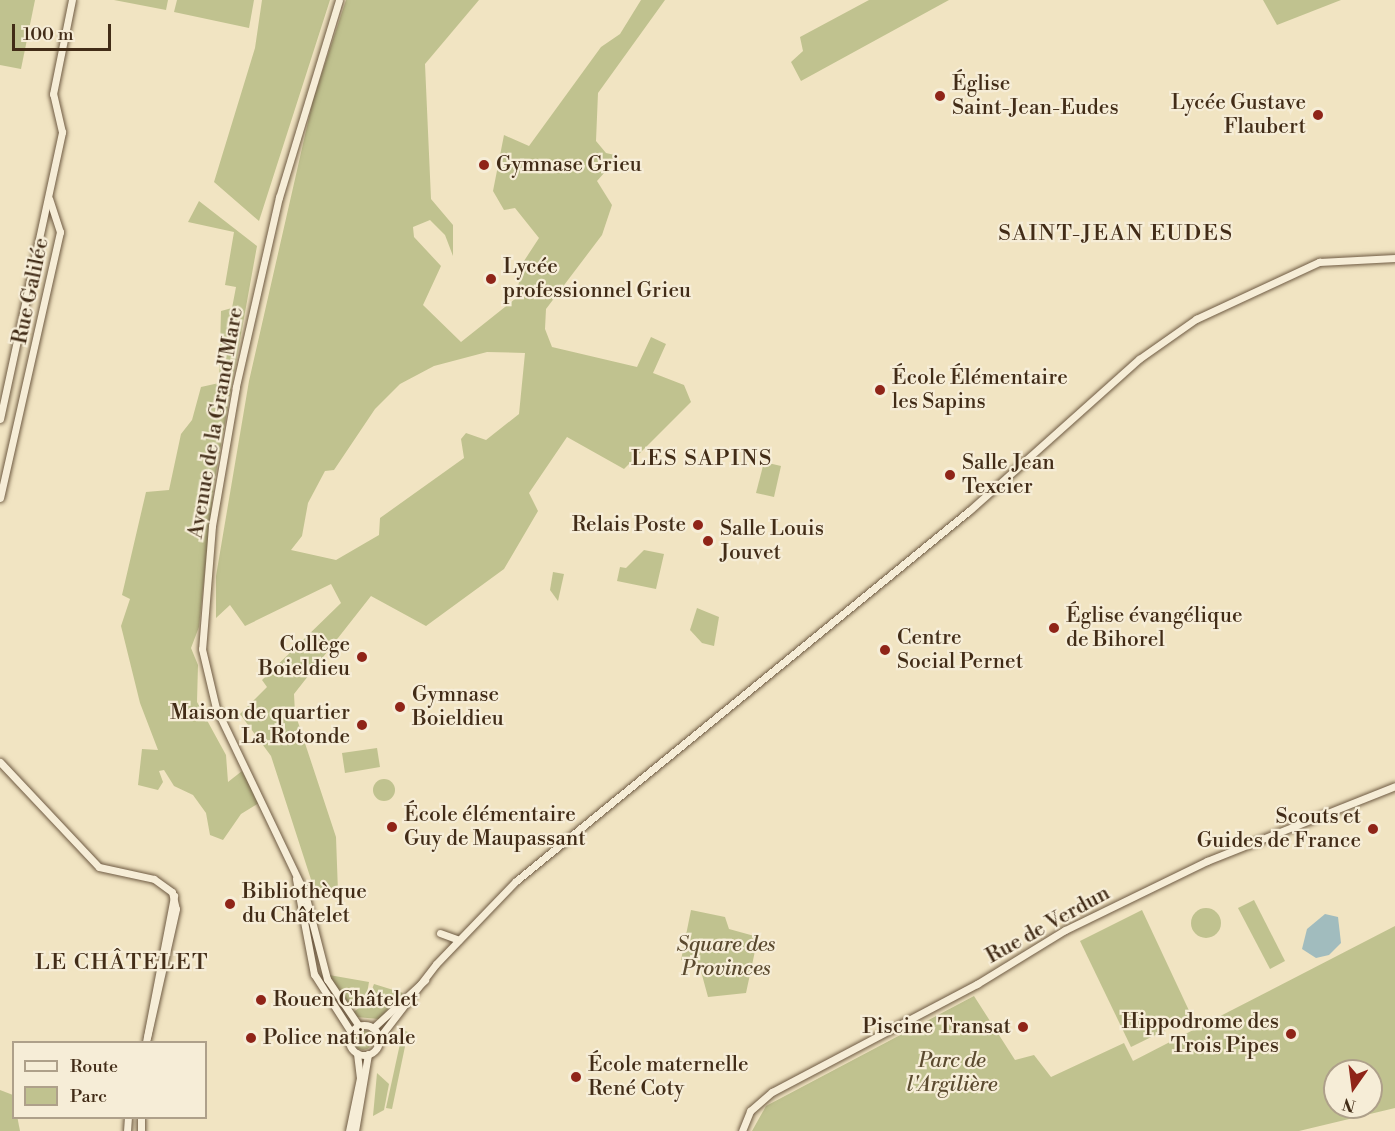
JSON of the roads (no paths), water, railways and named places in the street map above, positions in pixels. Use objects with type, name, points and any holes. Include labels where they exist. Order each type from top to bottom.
[{"type":"street","name":"Rue Galilée","points":[[0,419],[49,199],[61,127],[53,94],[72,0]]},
{"type":"street","name":"Avenue de la Grand'Mare","points":[[339,0],[269,237],[225,440],[204,614],[204,663],[212,696],[296,879],[327,979],[359,1026]]},
{"type":"street","name":"Rue Galilée","points":[[0,498],[60,232],[49,199]]},
{"type":"street","points":[[355,1131],[369,1054],[379,1038],[436,964],[525,874],[970,510],[1138,359],[1196,319],[1319,262],[1395,258]]},
{"type":"street","points":[[0,762],[96,865],[159,881],[174,896],[173,926],[146,1040]]},
{"type":"street","name":"Rue de Verdun","points":[[742,1131],[750,1111],[772,1092],[977,984],[1065,930],[1207,861],[1395,786]]},
{"type":"street","name":"Avenue de la Grand'Mare","points":[[296,879],[314,974],[351,1032]]},
{"type":"street","points":[[441,933],[459,940]]},
{"type":"street","points":[[373,1028],[425,980]]},
{"type":"street","points":[[349,1131],[360,1078],[357,1053],[350,1042],[351,1032],[359,1026],[373,1028]]},
{"type":"street","points":[[373,1028],[379,1038]]},
{"type":"street","points":[[357,1053],[369,1054]]},
{"type":"water","points":[[1325,914],[1338,917],[1341,943],[1329,955],[1316,958],[1302,949],[1307,929]]},
{"type":"place","name":"Église Saint-Jean-Eudes","points":[[940,96]]},
{"type":"place","name":"Lycée Gustave Flaubert","points":[[1318,115]]},
{"type":"place","name":"Gymnase Grieu","points":[[484,165]]},
{"type":"place","name":"Lycée professionnel Grieu","points":[[491,279]]},
{"type":"place","name":"École Élémentaire les Sapins","points":[[880,390]]},
{"type":"place","name":"Salle Jean Texcier","points":[[950,475]]},
{"type":"place","name":"Relais Poste","points":[[698,525]]},
{"type":"place","name":"Salle Louis Jouvet","points":[[708,541]]},
{"type":"place","name":"Église évangélique de Bihorel","points":[[1054,628]]},
{"type":"place","name":"Centre Social Pernet","points":[[885,650]]},
{"type":"place","name":"Collège Boieldieu","points":[[362,657]]},
{"type":"place","name":"Gymnase Boieldieu","points":[[400,707]]},
{"type":"place","name":"Maison de quartier La Rotonde","points":[[362,725]]},
{"type":"place","name":"École élémentaire Guy de Maupassant","points":[[392,827]]},
{"type":"place","name":"Scouts et Guides de France","points":[[1373,829]]},
{"type":"place","name":"Bibliothèque du Châtelet","points":[[230,904]]},
{"type":"place","name":"Rouen Châtelet","points":[[261,1000]]},
{"type":"place","name":"Piscine Transat","points":[[1023,1027]]},
{"type":"place","name":"Hippodrome des Trois Pipes","points":[[1291,1034]]},
{"type":"place","name":"Police nationale","points":[[251,1038]]},
{"type":"place","name":"École maternelle René Coty","points":[[576,1077]]},
{"type":"district","name":"SAINT-JEAN EUDES","points":[[1116,234]]},
{"type":"district","name":"LES SAPINS","points":[[702,459]]},
{"type":"district","name":"LE CHÂTELET","points":[[122,963]]},
{"type":"park label","name":"Square des Provinces","points":[[726,957]]},
{"type":"park label","name":"Parc de l'Argilière","points":[[952,1073]]}]
